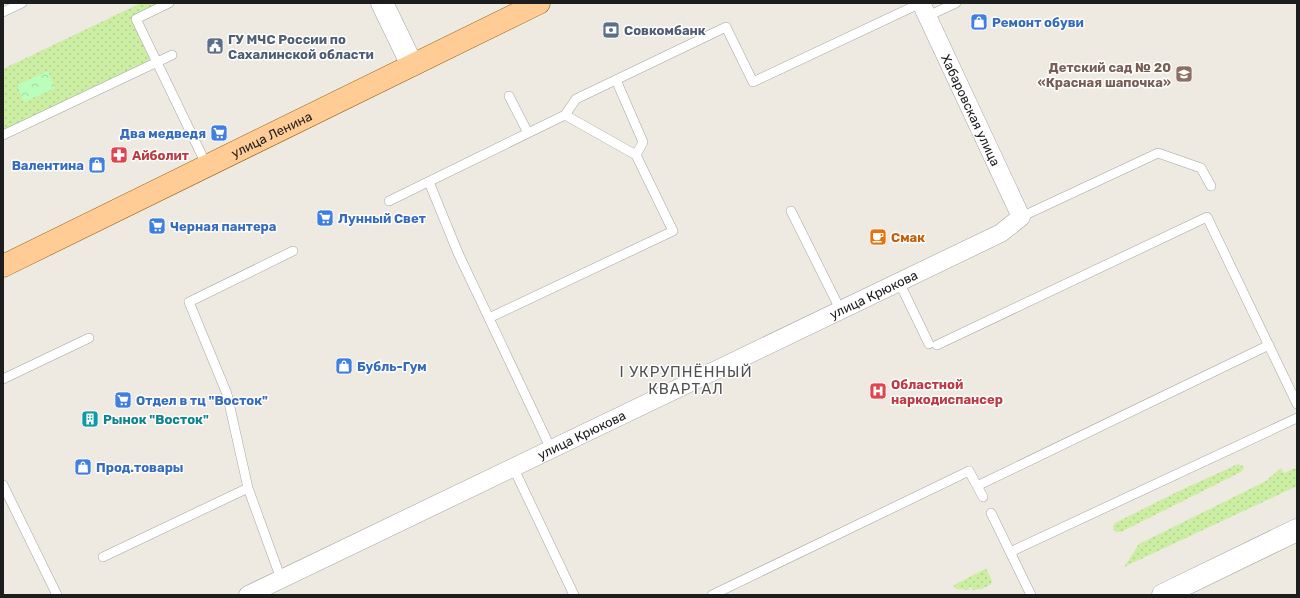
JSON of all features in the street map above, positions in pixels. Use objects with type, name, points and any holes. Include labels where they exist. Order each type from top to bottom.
[{"type":"main road","name":"улица Ленина","points":[[3,266],[539,3]]},
{"type":"street","points":[[382,3],[412,65]]},
{"type":"street","name":"Хабаровская улица","points":[[923,8],[1021,218]]},
{"type":"street","name":"улица Крюкова","points":[[248,595],[1001,234],[1021,218]]},
{"type":"street","points":[[1163,595],[1297,530]]},
{"type":"lane","points":[[3,12],[22,3]]},
{"type":"lane","points":[[169,3],[136,19],[207,166]]},
{"type":"lane","points":[[390,201],[565,114],[576,99],[726,28],[753,82],[923,8],[956,3]]},
{"type":"lane","points":[[3,135],[172,55]]},
{"type":"lane","points":[[616,80],[643,142],[636,155]]},
{"type":"lane","points":[[509,96],[528,133]]},
{"type":"lane","points":[[489,318],[673,231],[636,155],[565,114]]},
{"type":"lane","points":[[1021,218],[1158,153],[1201,168],[1211,186]]},
{"type":"lane","points":[[429,182],[458,252],[551,449]]},
{"type":"lane","points":[[791,211],[841,311]]},
{"type":"lane","points":[[899,282],[933,344],[1207,217],[1297,404]]},
{"type":"lane","points":[[281,579],[248,488],[227,394],[189,302],[293,251]]},
{"type":"lane","points":[[3,379],[89,338]]},
{"type":"lane","points":[[977,486],[1268,345]]},
{"type":"lane","points":[[1010,552],[1297,418]]},
{"type":"lane","points":[[513,468],[574,595]]},
{"type":"lane","points":[[712,595],[969,471],[982,497]]},
{"type":"lane","points":[[3,485],[57,595]]},
{"type":"lane","points":[[103,557],[248,488]]},
{"type":"lane","points":[[991,513],[1031,595]]},
{"type":"green space","points":[[141,3],[163,3],[131,19],[150,60],[3,130],[3,69]]},
{"type":"green space","points":[[48,71],[55,88],[24,102],[17,85]]},
{"type":"green space","points":[[1238,464],[1243,466],[1244,469],[1241,472],[1121,532],[1116,532],[1114,530],[1113,526],[1115,523]]},
{"type":"green space","points":[[1297,467],[1297,486],[1124,567],[1139,544],[1266,481],[1281,468],[1284,473]]},
{"type":"green space","points":[[985,569],[987,570],[992,581],[991,584],[982,589],[971,590],[971,587],[969,587],[969,590],[957,589],[954,587],[954,585]]},
{"type":"place","name":"Ремонт обуви","points":[[979,22]]},
{"type":"place","name":"Совкомбанк","points":[[611,30]]},
{"type":"place","name":"ГУ МЧС России по Сахалинской области","points":[[215,46]]},
{"type":"place","name":"Детский сад № 20 «Красная шапочка»","points":[[1184,74]]},
{"type":"place","name":"Два медведя","points":[[219,133]]},
{"type":"place","name":"Айболит","points":[[119,155]]},
{"type":"place","name":"Валентина","points":[[97,165]]},
{"type":"place","name":"Лунный Свет","points":[[325,218]]},
{"type":"place","name":"Черная пантера","points":[[157,226]]},
{"type":"place","name":"Смак","points":[[878,237]]},
{"type":"place","name":"Бубль-Гум","points":[[344,366]]},
{"type":"place","name":"Областной наркодиспансер","points":[[878,391]]},
{"type":"place","name":"Отдел в тц \"Восток\"","points":[[123,400]]},
{"type":"place","name":"Рынок \"Восток\"","points":[[90,419]]},
{"type":"place","name":"Прод.товары","points":[[83,467]]},
{"type":"district","name":"I УКРУПНЁННЫЙ КВАРТАЛ","points":[[686,380]]}]
